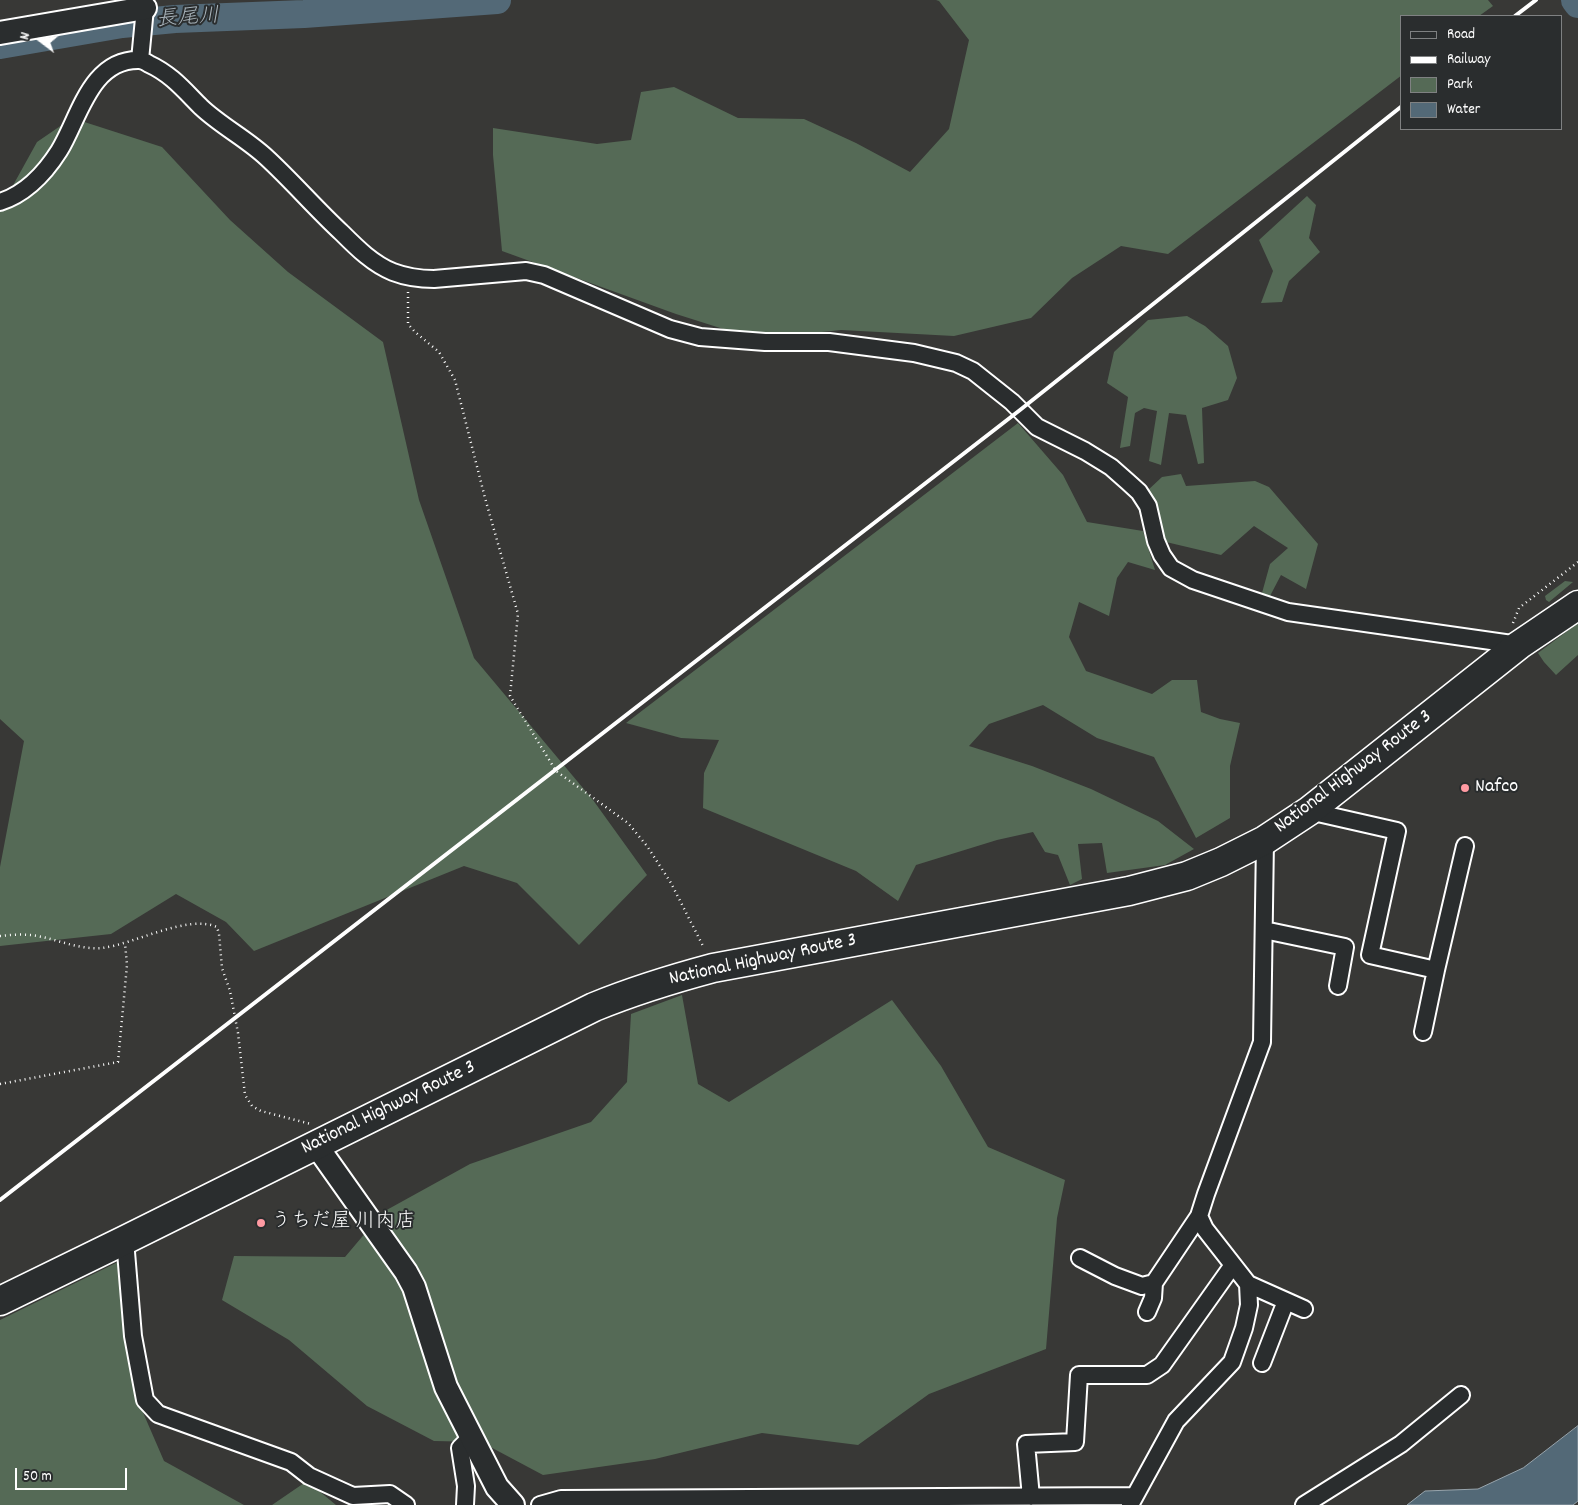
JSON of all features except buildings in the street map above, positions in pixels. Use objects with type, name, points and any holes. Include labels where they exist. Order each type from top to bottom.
[{"type":"highway","name":"National Highway Route 3","points":[[0,1301],[594,1007],[658,983],[713,968],[1129,891],[1187,876],[1221,862],[1265,840],[1309,812],[1512,644],[1578,584]]},
{"type":"highway","name":"National Highway Route 3","points":[[1512,644],[1578,605]]},
{"type":"street","points":[[0,33],[144,12],[140,60]]},
{"type":"street","points":[[0,202],[11,199],[27,188],[59,152],[92,85],[109,68],[140,60],[162,70],[178,82],[202,108],[266,157],[364,254],[392,272],[408,276],[434,278],[526,271],[544,275],[670,329],[700,337],[765,342],[830,342],[914,353],[956,363],[973,370],[1012,402],[1037,427],[1085,451],[1111,467],[1139,492],[1148,506],[1156,541],[1162,555],[1171,568],[1193,580],[1288,612],[1512,644]]},
{"type":"street","points":[[1309,812],[1397,831],[1370,955],[1436,970]]},
{"type":"street","points":[[1147,1312],[1153,1298],[1154,1283],[1199,1216],[1262,1042],[1265,840]]},
{"type":"street","points":[[1423,1032],[1465,846]]},
{"type":"street","points":[[1264,930],[1345,947],[1338,986]]},
{"type":"street","points":[[327,1140],[414,1287],[446,1386],[497,1487],[513,1505]]},
{"type":"street","points":[[1199,1216],[1205,1229],[1248,1284],[1304,1309]]},
{"type":"street","points":[[125,1240],[133,1336],[145,1400],[158,1414],[291,1462],[308,1476],[353,1496],[390,1494],[406,1505]]},
{"type":"street","points":[[1080,1258],[1115,1276],[1142,1286],[1154,1283]]},
{"type":"street","points":[[1031,1497],[1026,1444],[1075,1442],[1079,1374],[1146,1375],[1162,1365],[1233,1265]]},
{"type":"street","points":[[540,1505],[561,1499],[1031,1497],[1132,1501],[1176,1421],[1232,1362],[1244,1328],[1249,1305],[1248,1284]]},
{"type":"street","points":[[1262,1363],[1286,1301]]},
{"type":"street","points":[[1304,1505],[1400,1444],[1461,1395]]},
{"type":"street","points":[[464,1505],[466,1486],[460,1448],[472,1436]]},
{"type":"path","points":[[408,276],[408,324],[439,352],[455,380],[485,498],[518,614],[510,696],[556,771],[628,823],[647,846],[671,883],[700,938],[713,968]]},
{"type":"path","points":[[1512,644],[1519,608],[1578,562]]},
{"type":"path","points":[[0,936],[30,935],[78,947],[101,948],[125,943],[192,922],[217,926],[222,968],[230,991],[238,1032],[245,1095],[252,1106],[261,1112],[319,1126],[327,1140]]},
{"type":"path","points":[[0,1084],[118,1062],[127,965],[125,943]]},
{"type":"green space","points":[[936,0],[1488,0],[1493,6],[1480,15],[1400,15],[1400,77],[1168,254],[1121,246],[1072,278],[1031,318],[954,336],[841,330],[755,339],[676,314],[502,251],[493,155],[493,128],[597,144],[631,140],[641,92],[674,87],[738,118],[804,119],[856,143],[910,172],[949,129],[969,40],[939,1]]},
{"type":"green space","points":[[72,118],[162,147],[230,220],[288,272],[383,342],[419,500],[474,658],[593,800],[647,875],[579,945],[517,883],[464,866],[254,951],[226,922],[176,894],[111,934],[0,946],[0,867],[24,741],[0,719],[0,200],[6,198],[37,142]]},
{"type":"green space","points":[[1307,196],[1316,205],[1309,238],[1320,252],[1289,281],[1282,302],[1261,303],[1273,271],[1259,240]]},
{"type":"green space","points":[[1187,316],[1205,326],[1228,346],[1237,378],[1228,400],[1202,408],[1204,463],[1198,464],[1186,415],[1169,413],[1161,465],[1149,461],[1157,411],[1144,408],[1135,413],[1130,446],[1120,448],[1128,397],[1107,383],[1114,352],[1148,320]]},
{"type":"green space","points":[[1018,423],[1063,475],[1087,522],[1143,531],[1155,570],[1128,562],[1117,578],[1109,616],[1079,602],[1069,637],[1086,671],[1152,694],[1172,680],[1197,680],[1201,712],[1220,719],[1240,723],[1230,766],[1230,818],[1196,838],[1154,757],[1097,738],[1043,705],[989,724],[969,746],[1032,766],[1091,789],[1158,821],[1194,849],[1165,865],[1107,873],[1102,843],[1078,844],[1082,879],[1070,885],[1058,855],[1045,852],[1033,832],[997,840],[916,865],[898,901],[856,871],[703,808],[704,773],[719,740],[681,738],[626,723]]},
{"type":"green space","points":[[1181,474],[1186,486],[1255,481],[1269,487],[1318,544],[1306,589],[1281,575],[1270,596],[1262,593],[1270,564],[1288,548],[1254,526],[1221,555],[1166,542],[1147,491],[1162,477]]},
{"type":"green space","points":[[1565,581],[1573,582],[1549,602],[1546,600],[1545,596]]},
{"type":"green space","points":[[1578,623],[1578,655],[1556,675],[1538,653]]},
{"type":"green space","points":[[682,995],[698,1084],[729,1102],[892,1000],[941,1066],[988,1147],[1065,1180],[1057,1218],[1046,1349],[929,1394],[858,1445],[762,1433],[655,1459],[543,1475],[481,1442],[434,1441],[367,1406],[289,1340],[222,1300],[234,1256],[345,1257],[383,1212],[470,1164],[591,1122],[627,1082],[631,1014]]},
{"type":"green space","points":[[120,1261],[124,1295],[122,1308],[135,1394],[164,1461],[244,1505],[0,1505],[0,1320]]},
{"type":"green space","points":[[307,1481],[336,1505],[272,1505]]},
{"type":"water","points":[[1578,1426],[1578,1501],[1573,1505],[1407,1505],[1425,1491],[1478,1489],[1523,1468]]},
{"type":"waterway","name":"長尾川","points":[[0,45],[122,24],[175,19],[304,14],[497,0]]},
{"type":"waterway","points":[[1575,0],[1578,4]]},
{"type":"railway","points":[[1516,15],[1536,0]]},
{"type":"railway","points":[[0,1200],[1020,410],[1400,108]]},
{"type":"place","name":"Nafco","points":[[1465,788]]},
{"type":"place","name":"うちだ屋 川内店","points":[[261,1223]]}]
